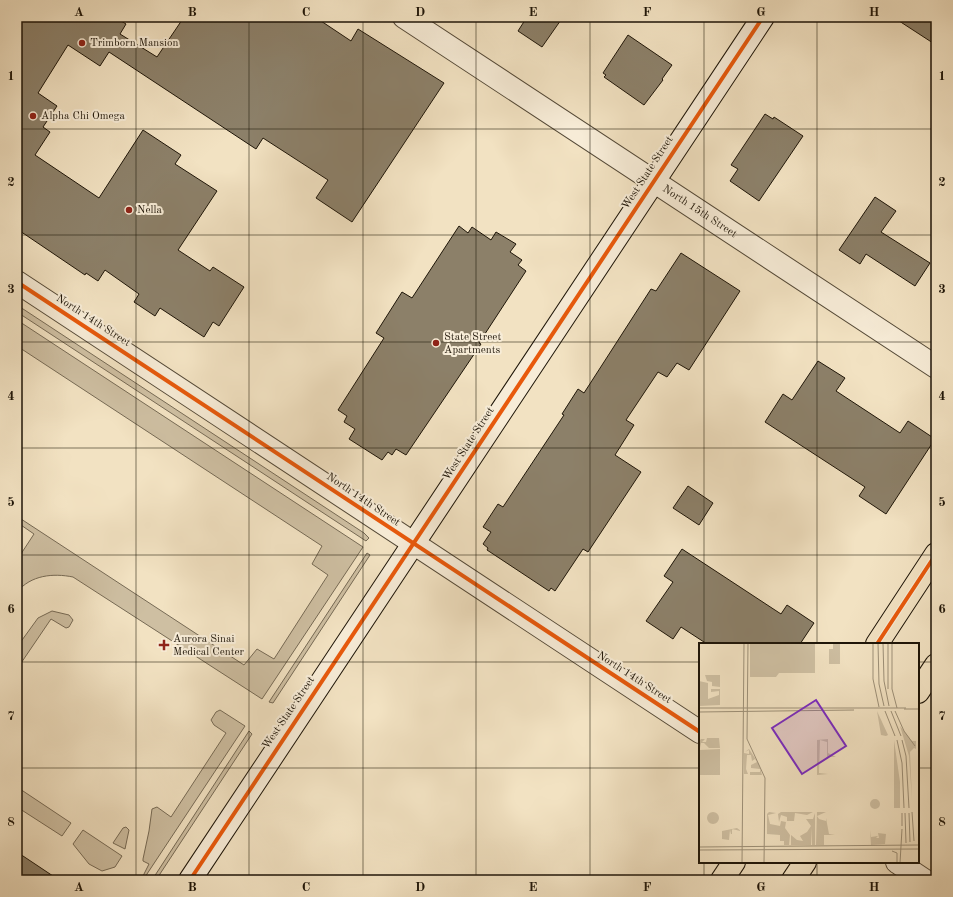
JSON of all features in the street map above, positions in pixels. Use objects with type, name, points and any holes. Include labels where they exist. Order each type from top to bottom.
[{"type":"main road","points":[[878,643],[936,554]]},
{"type":"main road","points":[[919,690],[936,665]]},
{"type":"main road","points":[[722,880],[733,863]]},
{"type":"main road","points":[[793,880],[804,863]]},
{"type":"street","name":"North 15th Street","points":[[404,17],[936,367]]},
{"type":"street","name":"West State Street","points":[[190,880],[763,17]]},
{"type":"street","name":"North 14th Street","points":[[17,282],[699,731]]},
{"type":"street","points":[[898,863],[924,880]]},
{"type":"shaded area","points":[[17,305],[364,533],[369,538],[366,541],[17,312]]},
{"type":"shaded area","points":[[17,320],[363,547],[262,699],[73,577],[58,575],[43,577],[29,582],[17,592],[17,560],[34,534],[18,523],[18,517],[244,665],[257,649],[274,659],[328,575],[312,564],[322,546],[17,346]]},
{"type":"shaded area","points":[[367,553],[370,555],[273,703],[269,702]]},
{"type":"shaded area","points":[[52,611],[69,615],[73,620],[69,627],[66,628],[51,619],[17,669],[17,647],[38,618]]},
{"type":"shaded area","points":[[220,710],[245,726],[143,880],[141,880],[149,864],[143,861],[143,859],[152,809],[157,807],[171,817],[226,733],[214,725],[211,720],[216,712]]},
{"type":"shaded area","points":[[249,731],[252,734],[156,880],[152,880]]},
{"type":"shaded area","points":[[17,787],[71,823],[62,836],[17,807]]},
{"type":"shaded area","points":[[126,827],[129,830],[125,849],[113,843],[123,828]]},
{"type":"shaded area","points":[[83,830],[122,856],[115,867],[102,871],[89,864],[73,844]]},
{"type":"building","points":[[17,17],[115,17],[126,24],[120,34],[157,57],[184,17],[315,17],[351,41],[358,29],[444,83],[352,222],[316,198],[328,180],[263,138],[256,149],[109,52],[100,66],[68,45],[38,93],[57,106],[43,127],[50,132],[35,155],[99,198],[143,130],[181,155],[175,164],[217,191],[178,250],[210,271],[213,267],[244,287],[219,326],[213,322],[204,337],[160,308],[155,316],[134,302],[139,294],[105,270],[98,281],[86,273],[85,275],[17,229]]},
{"type":"building","points":[[527,17],[563,17],[542,47],[518,31]]},
{"type":"building","points":[[893,17],[936,17],[936,45]]},
{"type":"building","points":[[628,35],[672,65],[662,79],[663,80],[644,105],[604,77],[606,75],[603,73]]},
{"type":"building","points":[[765,114],[773,119],[774,117],[803,136],[759,201],[730,181],[738,169],[731,165]]},
{"type":"building","points":[[875,197],[896,211],[881,232],[930,263],[915,286],[866,254],[860,264],[839,250]]},
{"type":"building","name":"State Street Apartments","points":[[459,226],[468,233],[472,227],[491,240],[496,232],[516,244],[510,252],[522,260],[518,265],[526,271],[479,343],[481,344],[406,455],[396,449],[392,455],[388,452],[382,460],[349,439],[355,429],[344,422],[347,416],[338,410],[384,338],[376,333],[402,292],[412,298]]},
{"type":"building","points":[[681,253],[740,291],[689,370],[677,363],[667,377],[658,372],[626,420],[634,425],[615,455],[641,472],[588,552],[583,549],[555,591],[551,588],[549,591],[487,550],[488,548],[483,544],[491,532],[483,527],[498,504],[503,507],[564,415],[562,414],[578,389],[584,393],[651,289],[656,291]]},
{"type":"building","points":[[818,361],[845,378],[836,391],[900,433],[908,421],[935,439],[886,514],[859,496],[865,487],[765,422],[783,394],[792,400]]},
{"type":"building","points":[[688,486],[713,503],[699,525],[673,508]]},
{"type":"building","points":[[682,549],[781,614],[787,605],[814,623],[801,643],[705,643],[681,627],[673,639],[646,621],[673,582],[664,576]]},
{"type":"building","points":[[17,852],[59,880],[17,880]]},
{"type":"cycle path","points":[[190,880],[763,17]]},
{"type":"cycle path","points":[[17,282],[699,731]]},
{"type":"cycle path","points":[[878,643],[936,554]]},
{"type":"place","name":"Trimborn Mansion","points":[[82,43]]},
{"type":"place","name":"Alpha Chi Omega","points":[[33,116]]},
{"type":"place","name":"Nella","points":[[129,210]]},
{"type":"place","name":"State Street Apartments","points":[[436,343]]},
{"type":"place","name":"Aurora Sinai Medical Center","points":[[164,645]]}]
